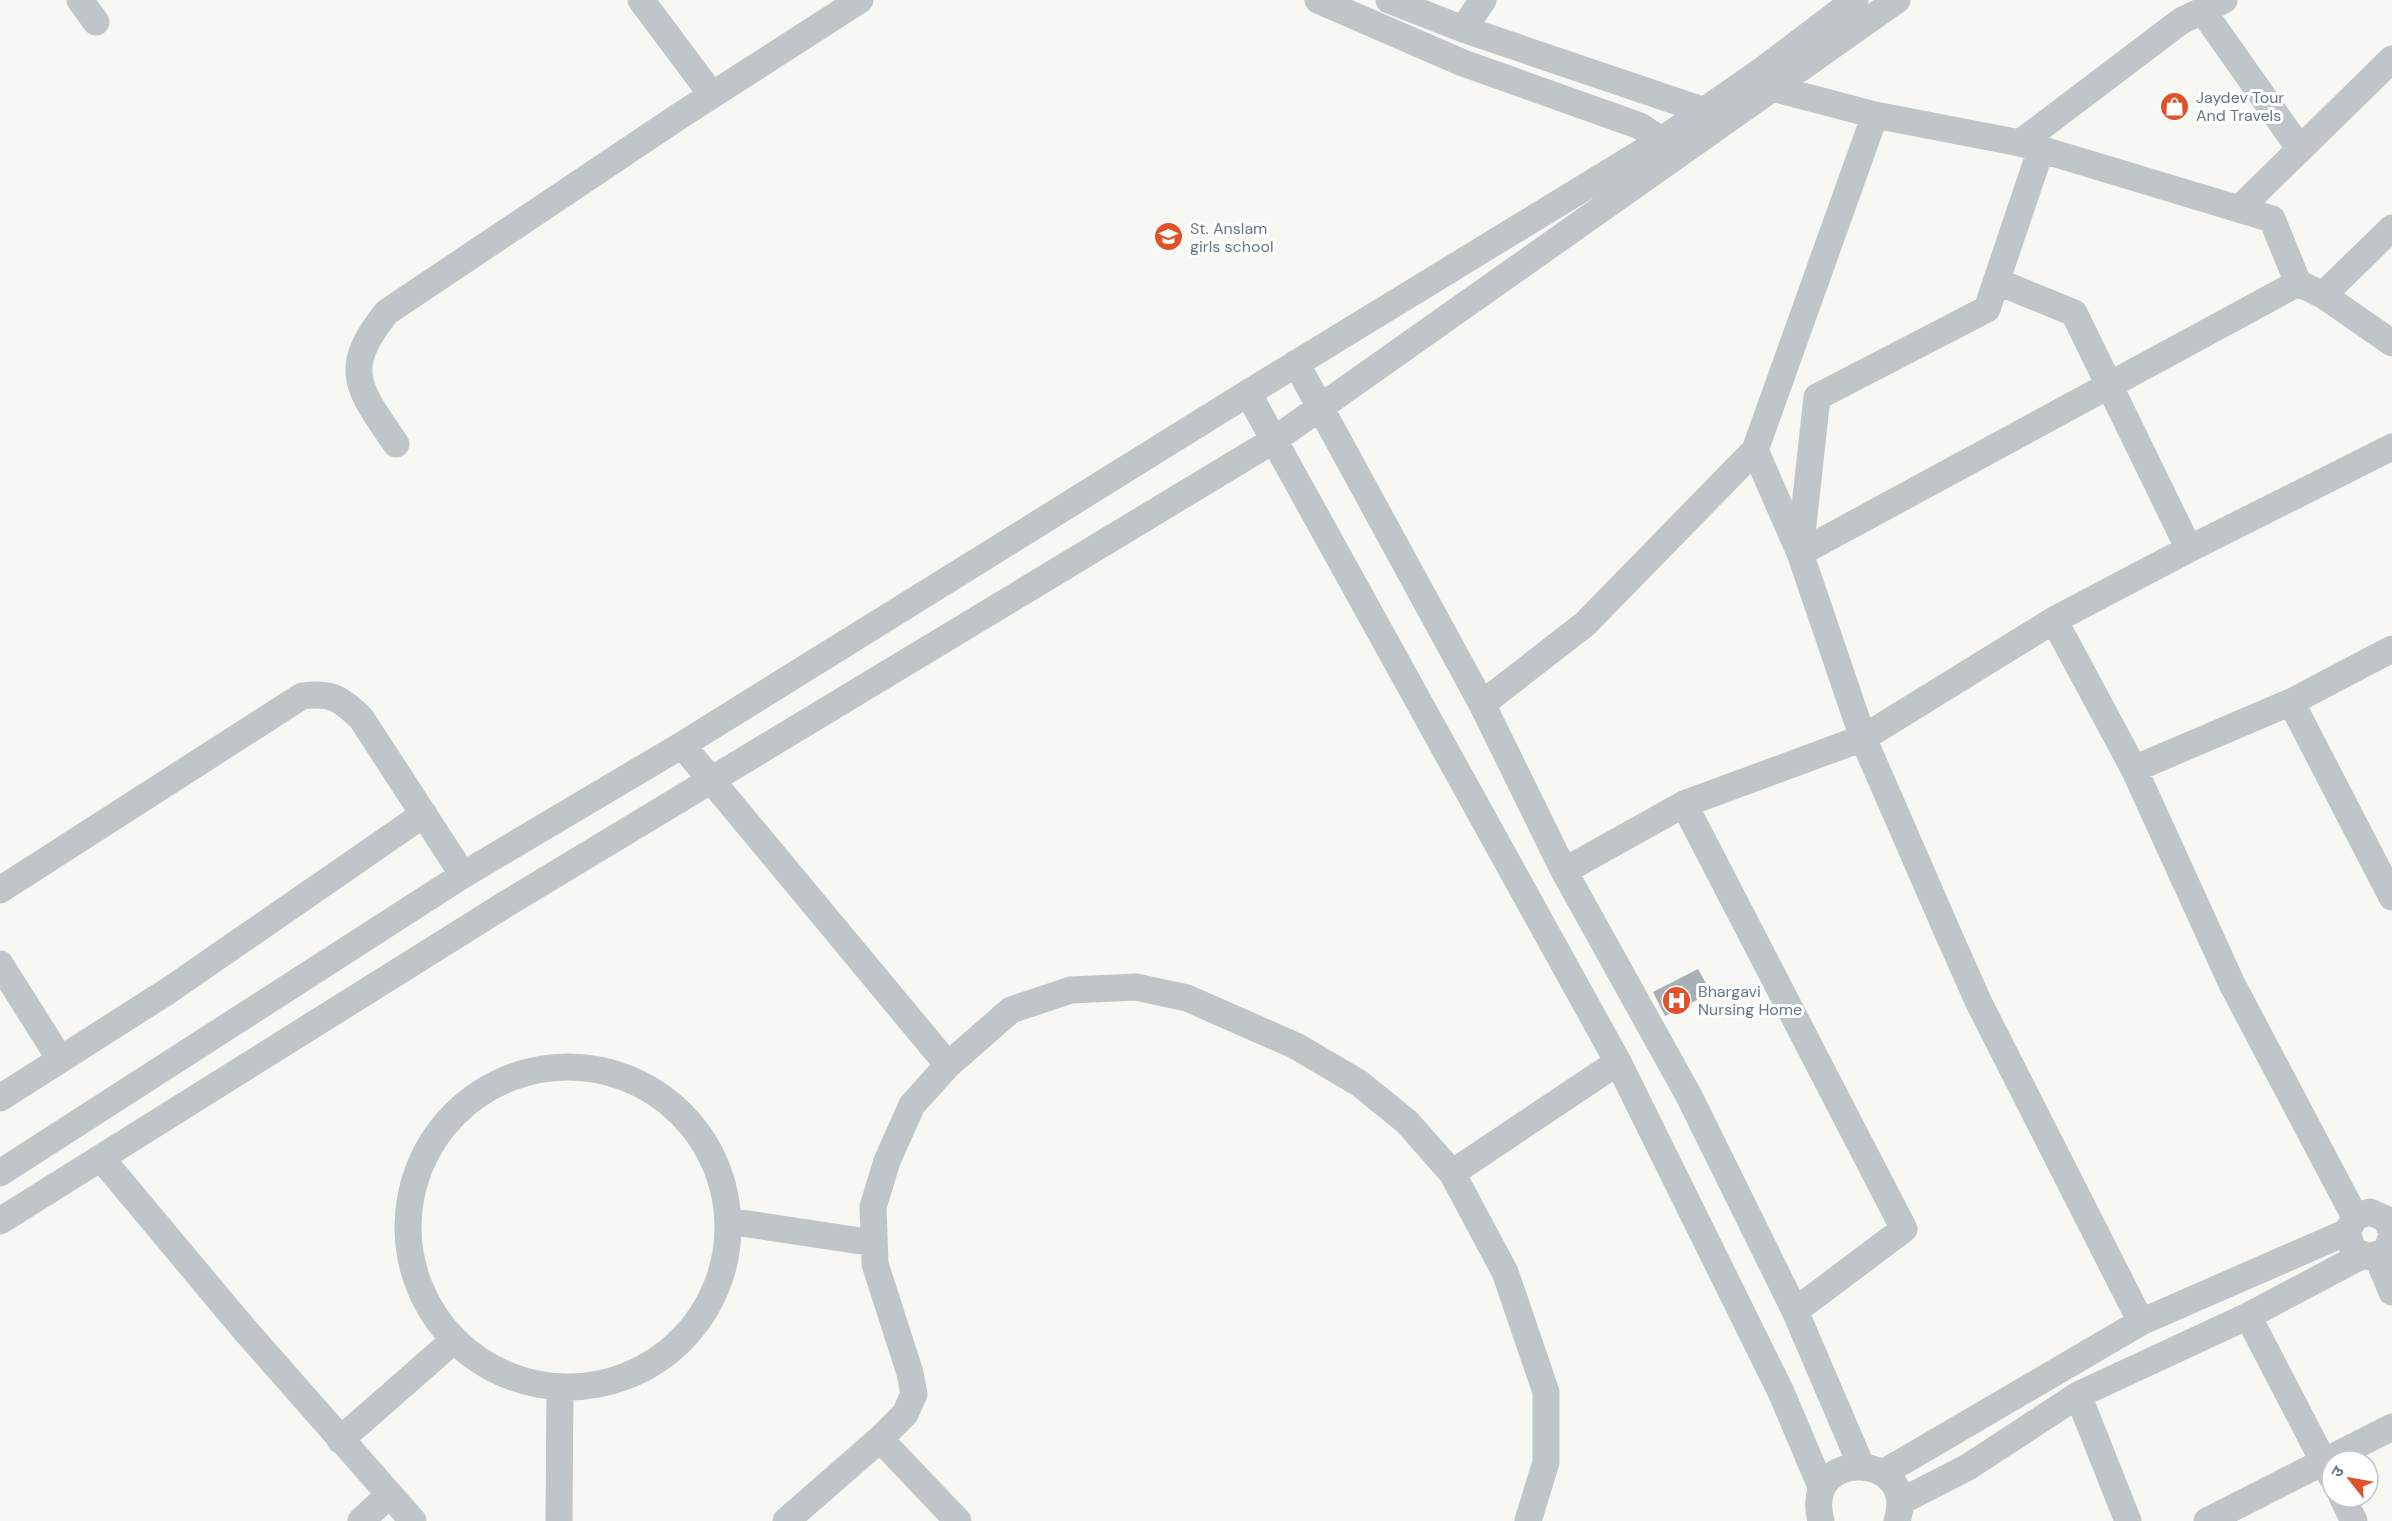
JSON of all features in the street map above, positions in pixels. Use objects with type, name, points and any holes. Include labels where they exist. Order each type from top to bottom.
[{"type":"street","points":[[80,0],[96,22]]},
{"type":"street","points":[[641,0],[712,95]]},
{"type":"street","points":[[396,444],[366,401],[359,379],[359,357],[367,337],[387,312],[712,95],[826,9],[860,0]]},
{"type":"street","points":[[1318,0],[1463,63],[1624,120],[1671,147]]},
{"type":"street","points":[[1389,0],[1463,29],[1713,117],[1772,88],[1897,0]]},
{"type":"street","points":[[1463,29],[1483,0]]},
{"type":"street","points":[[0,1221],[506,904],[1274,440],[1713,117],[1855,0]]},
{"type":"street","points":[[1800,553],[1817,397],[1987,309],[2030,146],[2181,21],[2213,5],[2300,149]]},
{"type":"street","points":[[2239,209],[2392,59]]},
{"type":"street","points":[[1772,88],[1875,115],[2030,146],[2272,219],[2298,283],[2322,296],[2392,343]]},
{"type":"street","points":[[1482,704],[1585,624],[1755,450],[1875,115]]},
{"type":"street","points":[[0,1173],[463,875],[682,745],[1296,363],[1671,147]]},
{"type":"street","points":[[2322,296],[2392,228]]},
{"type":"street","points":[[1996,281],[2074,313],[2189,549]]},
{"type":"street","points":[[1800,553],[2298,283]]},
{"type":"street","points":[[1296,363],[1482,704],[1564,871],[1689,1096],[1872,1469],[1897,1491],[1900,1515],[2078,1395],[2248,1316],[2384,1244]]},
{"type":"street","points":[[1248,393],[1617,1062],[1781,1392],[1822,1489]]},
{"type":"street","points":[[1564,871],[1683,804],[1863,738],[2054,620],[2392,447]]},
{"type":"street","points":[[1755,450],[1800,553],[1863,738],[1979,1004],[2141,1322]]},
{"type":"street","points":[[2054,620],[2134,769],[2232,984],[2366,1215]]},
{"type":"street","points":[[2134,769],[2291,702],[2392,649]]},
{"type":"street","points":[[0,890],[302,696],[325,693],[345,703],[361,718],[463,875]]},
{"type":"street","points":[[2291,702],[2392,897]]},
{"type":"street","points":[[682,745],[948,1065]]},
{"type":"street","points":[[1683,804],[1904,1230],[1795,1311]]},
{"type":"street","points":[[0,1098],[168,991],[424,814]]},
{"type":"street","points":[[0,964],[60,1059]]},
{"type":"street","points":[[786,1521],[880,1439],[905,1414],[914,1394],[910,1372],[875,1264],[873,1207],[887,1161],[912,1105],[948,1065],[1011,1010],[1071,990],[1136,987],[1187,998],[1296,1046],[1367,1090],[1407,1122],[1452,1173],[1505,1272],[1546,1392],[1546,1462],[1528,1521]]},
{"type":"street","points":[[1452,1173],[1617,1062]]},
{"type":"street","points":[[576,1066],[622,1075],[654,1091],[682,1114],[710,1152],[726,1197],[728,1221],[727,1245],[720,1276],[703,1312],[689,1332],[652,1363],[631,1374],[585,1386],[560,1387],[537,1384],[492,1368],[454,1340],[426,1301],[417,1279],[408,1232],[414,1185],[422,1162],[448,1121],[484,1090],[505,1079],[551,1067],[576,1066]]},
{"type":"street","points":[[101,1158],[388,1496],[413,1521]]},
{"type":"street","points":[[2366,1215],[2353,1250],[2384,1244]]},
{"type":"street","points":[[1821,1521],[1819,1500],[1822,1489],[1838,1471],[1872,1469],[2141,1322],[2366,1215],[2386,1219],[2381,1270],[2392,1292]]},
{"type":"street","points":[[728,1221],[874,1243]]},
{"type":"street","points":[[2248,1316],[2320,1455]]},
{"type":"street","points":[[340,1440],[454,1340]]},
{"type":"street","points":[[559,1521],[560,1387]]},
{"type":"street","points":[[2078,1395],[2128,1521]]},
{"type":"street","points":[[2359,1449],[2392,1427]]},
{"type":"street","points":[[880,1439],[958,1521]]},
{"type":"street","points":[[2207,1521],[2255,1510],[2320,1474]]},
{"type":"street","points":[[361,1521],[388,1496]]},
{"type":"building","points":[[1698,969],[1711,993],[1665,1016],[1653,992]]},
{"type":"place","name":"Jaydev Tour And Travels","points":[[2175,106]]},
{"type":"place","name":"St. Anslam girls school","points":[[1169,237]]},
{"type":"place","name":"Bhargavi Nursing Home","points":[[1677,1000]]}]
